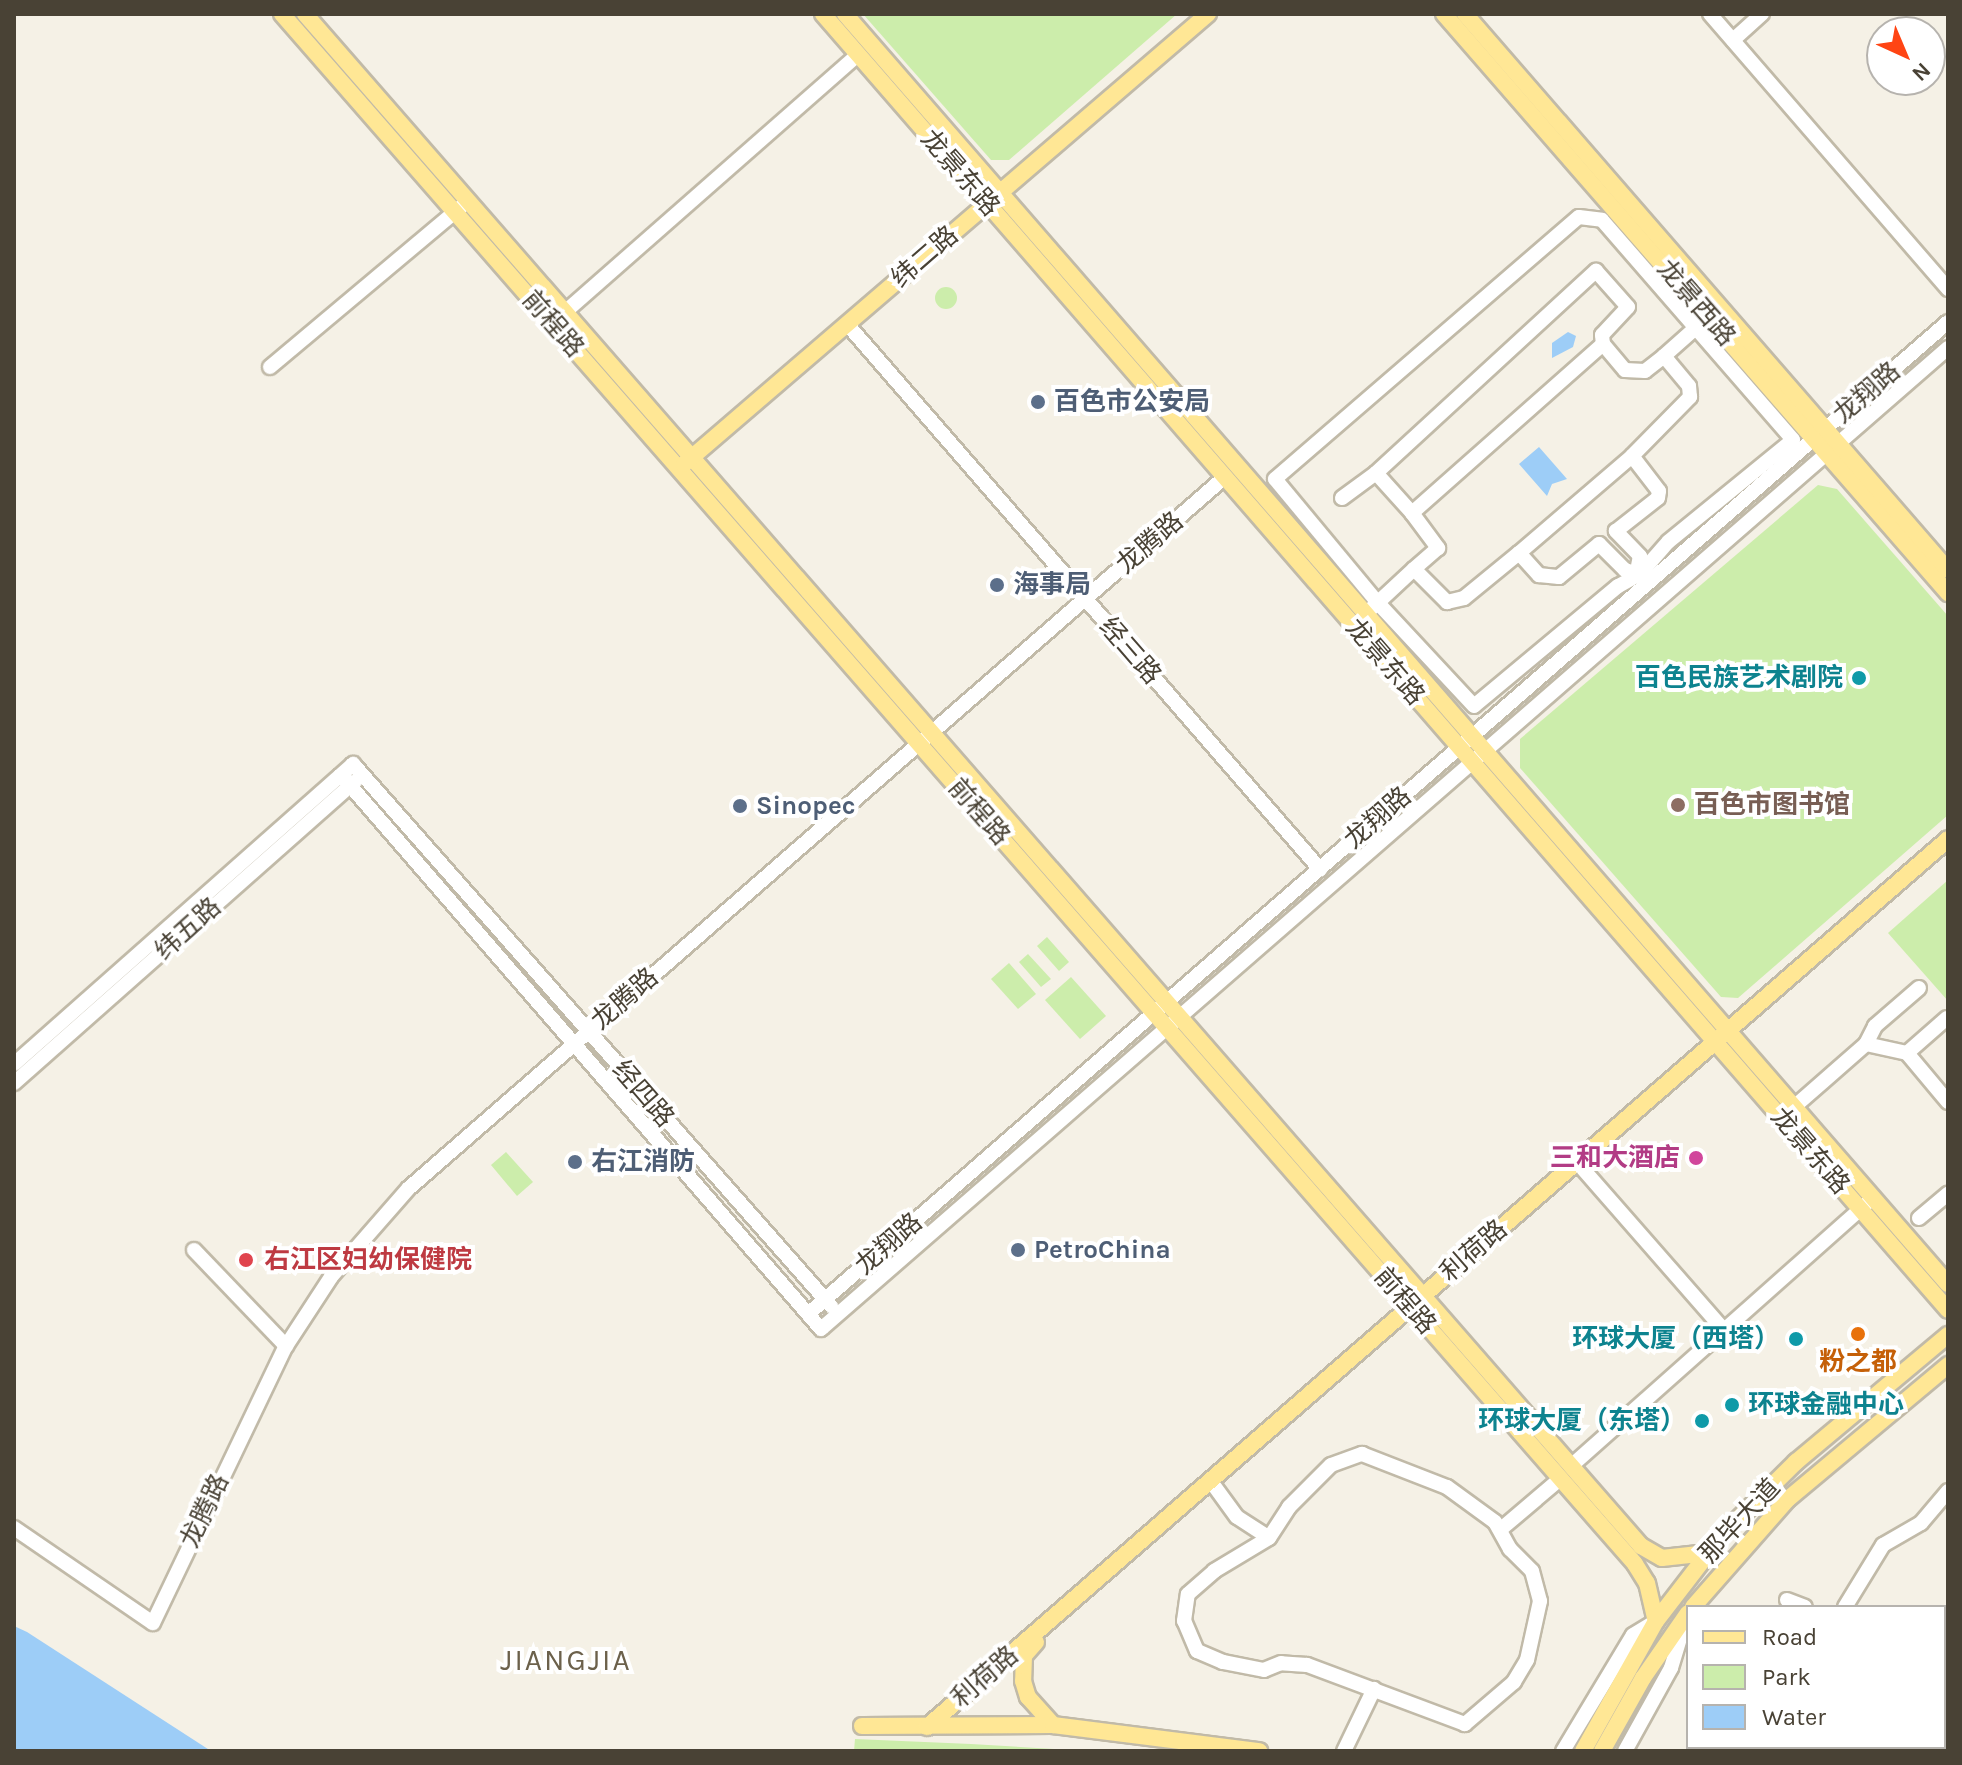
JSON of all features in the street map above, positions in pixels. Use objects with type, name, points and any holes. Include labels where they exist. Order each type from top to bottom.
[{"type":"main road","name":"前程路","points":[[282,14],[461,206],[565,312],[686,463]]},
{"type":"main road","name":"前程路","points":[[305,14],[461,206],[1565,1472],[1647,1583],[1656,1621]]},
{"type":"main road","name":"龙景东路","points":[[823,14],[1372,609],[1466,742]]},
{"type":"main road","name":"龙景东路","points":[[845,14],[1225,477],[1466,742],[1867,1203],[1948,1284]]},
{"type":"main road","name":"纬二路","points":[[686,463],[1208,14]]},
{"type":"main road","name":"龙景西路","points":[[1444,14],[1708,317],[1820,434]]},
{"type":"main road","name":"龙景西路","points":[[1465,14],[1832,448],[1948,593]]},
{"type":"main road","name":"龙景西路","points":[[1832,448],[1948,570]]},
{"type":"main road","name":"利荷路","points":[[1053,1725],[1028,1697],[1024,1656],[1419,1304],[1583,1169],[1948,839]]},
{"type":"main road","name":"利荷路","points":[[927,1727],[1725,1040],[1948,853]]},
{"type":"main road","name":"龙景东路","points":[[1725,1040],[1794,1107],[1948,1310]]},
{"type":"main road","name":"那毕大道","points":[[1583,1751],[1656,1621],[1708,1553],[1796,1462],[1948,1335]]},
{"type":"main road","name":"那毕大道","points":[[1695,1605],[1788,1499],[1948,1365]]},
{"type":"main road","name":"前程路","points":[[1565,1472],[1641,1546],[1662,1558],[1708,1553]]},
{"type":"main road","points":[[1602,1751],[1643,1678],[1686,1616]]},
{"type":"main road","points":[[862,1726],[1053,1725],[1259,1751]]},
{"type":"street","points":[[1710,14],[1948,289]]},
{"type":"street","points":[[1733,40],[1762,14]]},
{"type":"street","points":[[565,312],[858,55]]},
{"type":"street","points":[[270,367],[461,206]]},
{"type":"street","points":[[1579,217],[1602,220],[1793,440],[1668,542],[1642,576],[1618,586],[1474,706],[1372,609],[1275,479],[1579,217]]},
{"type":"street","points":[[1342,498],[1376,473],[1596,271],[1628,307],[1602,335],[1603,344],[1625,370],[1645,371],[1708,317]]},
{"type":"street","name":"龙翔路","points":[[808,1314],[1466,742],[1642,576],[1820,434],[1948,322]]},
{"type":"street","name":"经三路","points":[[847,324],[1320,869]]},
{"type":"street","points":[[1412,513],[1603,344]]},
{"type":"street","name":"龙翔路","points":[[821,1329],[1948,348]]},
{"type":"street","points":[[1414,569],[1439,597],[1455,602],[1519,553],[1632,456],[1690,397],[1689,386],[1664,356]]},
{"type":"street","points":[[1632,456],[1659,491],[1658,498],[1616,531],[1640,556],[1642,576]]},
{"type":"street","points":[[1372,609],[1438,548],[1376,473]]},
{"type":"street","name":"龙腾路","points":[[14,1528],[153,1623],[286,1346],[331,1277],[409,1188],[927,740],[1225,477]]},
{"type":"street","points":[[1519,553],[1539,575],[1559,577],[1599,544],[1625,570],[1642,576]]},
{"type":"street","name":"经四路","points":[[358,770],[838,1314]]},
{"type":"street","name":"纬五路","points":[[14,1064],[358,770]]},
{"type":"street","name":"经四路","points":[[346,780],[821,1329]]},
{"type":"street","name":"纬五路","points":[[14,1083],[346,780]]},
{"type":"street","points":[[1794,1107],[1866,1044],[1875,1026],[1919,988]]},
{"type":"street","points":[[1907,1053],[1947,1018]]},
{"type":"street","points":[[1866,1044],[1907,1053],[1948,1102]]},
{"type":"street","points":[[1583,1169],[1724,1330]]},
{"type":"street","points":[[1919,1218],[1948,1194]]},
{"type":"street","points":[[1501,1529],[1867,1203]]},
{"type":"street","points":[[194,1250],[286,1346]]},
{"type":"street","points":[[1362,1454],[1447,1487],[1501,1529],[1510,1549],[1532,1571],[1540,1601],[1527,1660],[1514,1682],[1465,1724],[1424,1713],[1374,1689],[1307,1665],[1281,1663],[1264,1670],[1197,1651],[1184,1621],[1188,1594],[1214,1571],[1269,1538],[1289,1507],[1331,1465],[1362,1454]]},
{"type":"street","points":[[1215,1487],[1237,1517],[1269,1538]]},
{"type":"street","points":[[1846,1605],[1868,1562],[1883,1545],[1921,1523],[1948,1491]]},
{"type":"street","points":[[1787,1600],[1800,1605]]},
{"type":"street","points":[[1625,1751],[1671,1668],[1686,1619]]},
{"type":"street","points":[[1563,1751],[1633,1635],[1656,1621]]},
{"type":"street","points":[[1344,1751],[1374,1689]]},
{"type":"green space","points":[[863,14],[1177,14],[1009,160],[991,160]]},
{"type":"green space","points":[[946,287],[954,290],[957,298],[954,306],[946,309],[938,306],[935,298],[938,290]]},
{"type":"green space","points":[[1818,485],[1837,489],[1948,616],[1948,815],[1738,998],[1721,997],[1520,768],[1520,739]]},
{"type":"green space","points":[[1948,880],[1948,1001],[1888,933]]},
{"type":"green space","points":[[1047,937],[1069,962],[1059,971],[1037,946]]},
{"type":"green space","points":[[1028,954],[1051,979],[1041,987],[1019,962]]},
{"type":"green space","points":[[1009,963],[1036,994],[1018,1009],[991,979]]},
{"type":"green space","points":[[1071,977],[1106,1016],[1080,1039],[1045,1000]]},
{"type":"green space","points":[[506,1152],[533,1182],[517,1196],[491,1165]]},
{"type":"green space","points":[[855,1739],[971,1744],[1088,1751],[854,1751]]},
{"type":"water","points":[[1568,332],[1576,336],[1573,347],[1552,358],[1552,343]]},
{"type":"water","points":[[1539,447],[1567,479],[1552,484],[1547,496],[1519,464]]},
{"type":"water","points":[[14,1626],[27,1632],[211,1751],[14,1751]]},
{"type":"place","name":"百色市公安局","points":[[1038,402]]},
{"type":"place","name":"海事局","points":[[997,585]]},
{"type":"place","name":"百色民族艺术剧院","points":[[1859,678]]},
{"type":"place","name":"百色市图书馆","points":[[1678,805]]},
{"type":"place","name":"Sinopec","points":[[740,806]]},
{"type":"place","name":"三和大酒店","points":[[1696,1158]]},
{"type":"place","name":"右江消防","points":[[575,1162]]},
{"type":"place","name":"PetroChina","points":[[1018,1250]]},
{"type":"place","name":"右江区妇幼保健院","points":[[246,1260]]},
{"type":"place","name":"粉之都","points":[[1858,1334]]},
{"type":"place","name":"环球大厦（西塔）","points":[[1796,1339]]},
{"type":"place","name":"环球金融中心","points":[[1732,1405]]},
{"type":"place","name":"环球大厦（东塔）","points":[[1702,1421]]},
{"type":"district","name":"JIANGJIA","points":[[566,1660]]}]
